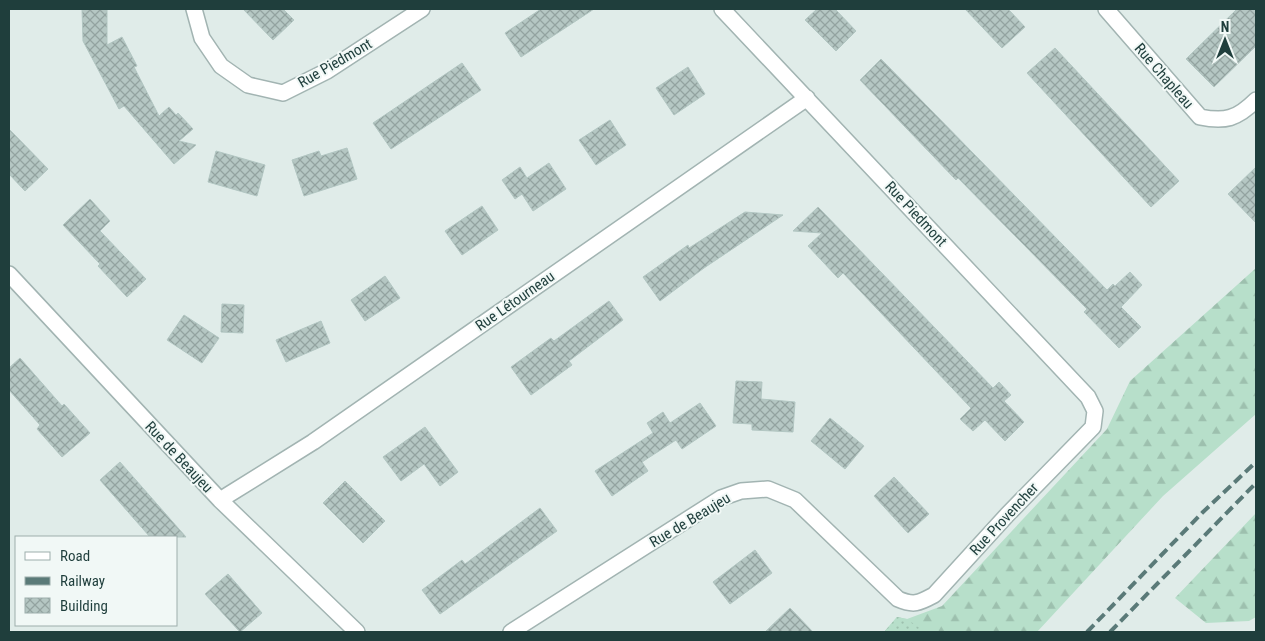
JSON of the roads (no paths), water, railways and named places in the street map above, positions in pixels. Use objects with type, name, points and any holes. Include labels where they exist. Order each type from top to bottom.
[{"type":"street","name":"Rue Piedmont","points":[[194,9],[202,38],[221,66],[248,85],[283,93],[327,71],[422,9]]},
{"type":"street","name":"Rue Piedmont","points":[[722,9],[1088,397],[1095,411],[1093,428]]},
{"type":"street","name":"Rue Chapleau","points":[[1106,9],[1200,117],[1220,121],[1245,111],[1256,100]]},
{"type":"street","name":"Rue Létourneau","points":[[220,500],[313,442],[807,98]]},
{"type":"street","name":"Rue de Beaujeu","points":[[9,274],[220,500],[357,632]]},
{"type":"street","name":"Rue Provencher","points":[[911,604],[934,595],[1007,515],[1093,428]]},
{"type":"street","name":"Rue de Beaujeu","points":[[511,632],[721,498],[741,491],[768,489],[795,500],[898,600],[911,604]]},
{"type":"railway","points":[[1087,632],[1203,512],[1256,462]]},
{"type":"railway","points":[[1110,632],[1256,483]]}]
